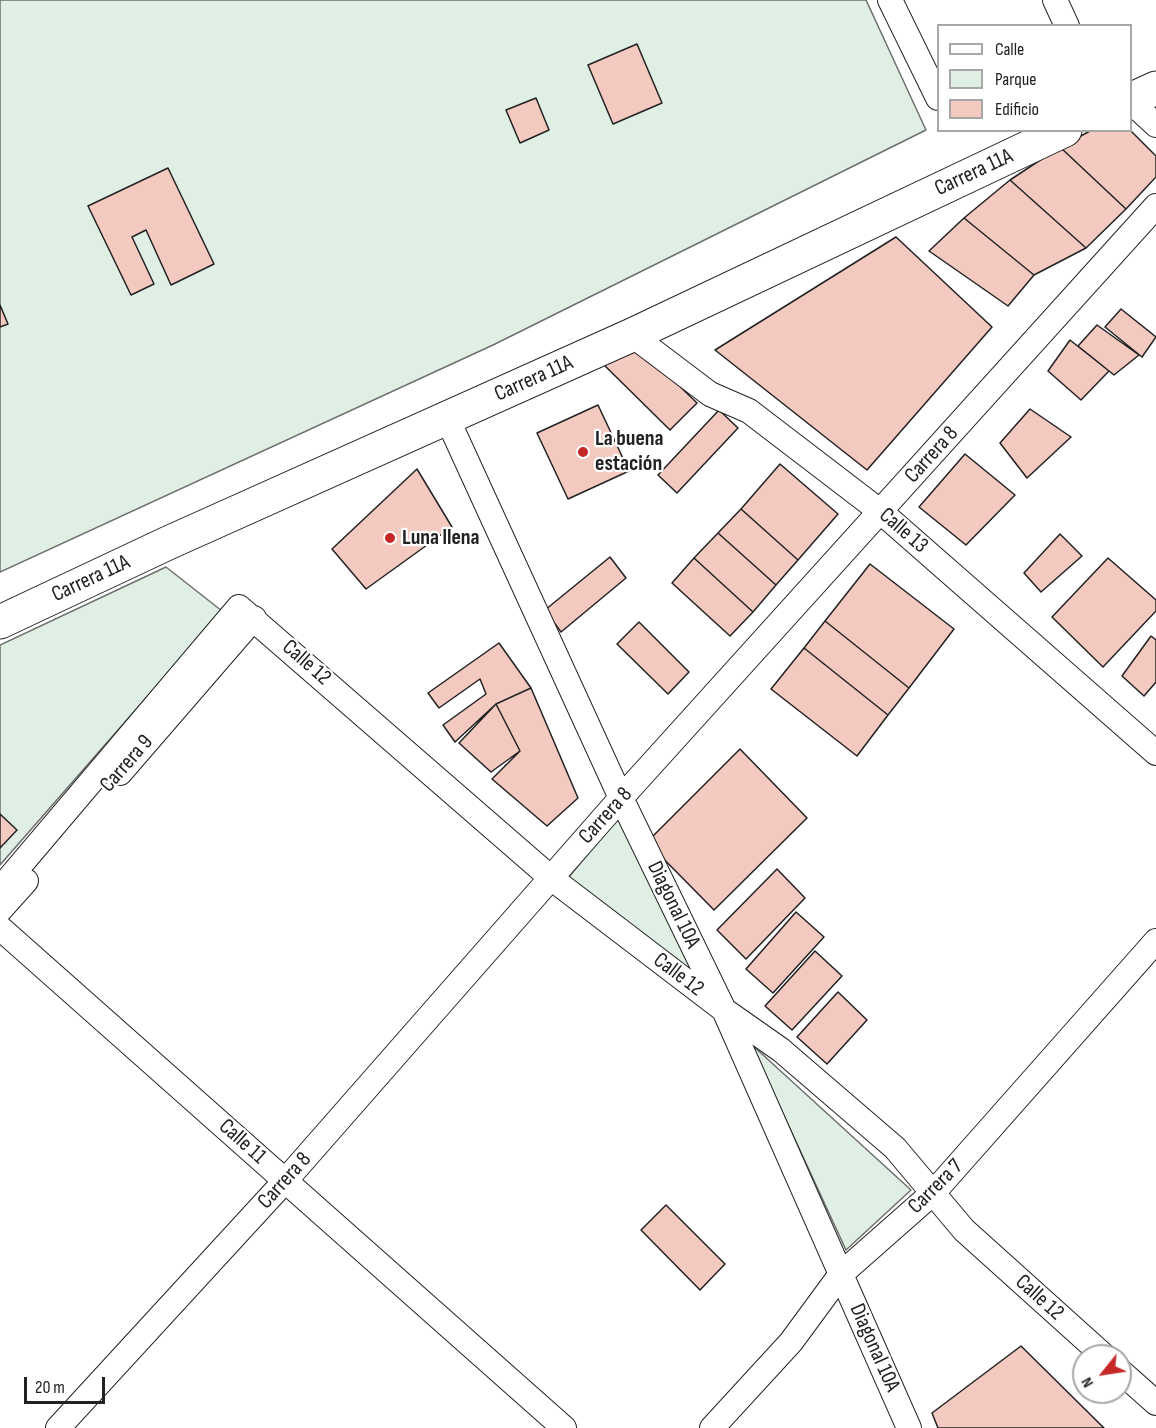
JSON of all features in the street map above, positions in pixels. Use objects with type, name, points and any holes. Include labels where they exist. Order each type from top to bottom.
[{"type":"highway","points":[[1132,100],[1156,88]]},
{"type":"highway","name":"Carrera 11A","points":[[0,621],[632,335],[1061,132]]},
{"type":"street","points":[[890,0],[937,94]]},
{"type":"street","points":[[1055,0],[1066,24]]},
{"type":"street","points":[[1132,101],[1156,125]]},
{"type":"street","name":"Carrera 8","points":[[58,1428],[285,1181],[621,798],[1156,206]]},
{"type":"street","name":"Calle 13","points":[[632,335],[710,394],[749,411],[881,512],[1156,753]]},
{"type":"street","name":"Diagonal 10A","points":[[447,418],[621,798],[724,1010],[909,1428]]},
{"type":"street","name":"Calle 12","points":[[247,613],[551,878],[724,1010],[781,1050],[895,1148],[964,1230],[1091,1344]]},
{"type":"street","name":"Carrera 9","points":[[0,889],[247,613]]},
{"type":"street","name":"Carrera 9","points":[[0,910],[247,613]]},
{"type":"street","name":"Calle 11","points":[[0,928],[564,1428]]},
{"type":"street","name":"Carrera 7","points":[[712,1428],[791,1342],[841,1274],[934,1192],[1156,941]]},
{"type":"street","points":[[1132,1382],[1156,1403]]},
{"type":"green space","points":[[0,0],[866,0],[926,130],[493,345],[0,572]]},
{"type":"green space","points":[[166,567],[222,611],[0,865],[0,645]]},
{"type":"green space","points":[[618,818],[696,976],[568,878]]},
{"type":"green space","points":[[751,1044],[911,1190],[846,1250]]},
{"type":"building","points":[[637,44],[662,103],[613,124],[588,65]]},
{"type":"building","points":[[536,98],[549,130],[520,143],[506,110]]},
{"type":"building","points":[[1088,132],[1132,132],[1156,156],[1156,177],[1126,209],[1060,147]]},
{"type":"building","points":[[1060,147],[1126,209],[1086,248],[1010,180]]},
{"type":"building","points":[[168,168],[214,264],[171,285],[146,230],[132,237],[154,284],[131,295],[88,206]]},
{"type":"building","points":[[1010,180],[1086,248],[1034,275],[964,218]]},
{"type":"building","points":[[964,218],[1034,275],[1008,306],[929,251]]},
{"type":"building","points":[[896,237],[992,327],[867,470],[715,350]]},
{"type":"building","points":[[0,305],[8,324],[0,327]]},
{"type":"building","points":[[1121,309],[1156,337],[1142,357],[1105,327]]},
{"type":"building","points":[[1097,325],[1139,355],[1114,375],[1078,346]]},
{"type":"building","points":[[631,339],[697,403],[670,430],[600,361]]},
{"type":"building","points":[[1070,340],[1109,371],[1081,400],[1048,371]]},
{"type":"building","name":"La buena estación","points":[[598,405],[629,471],[568,499],[537,433]]},
{"type":"building","points":[[1030,409],[1071,437],[1027,478],[1000,443]]},
{"type":"building","points":[[719,410],[738,428],[677,493],[658,475]]},
{"type":"building","points":[[965,454],[1015,495],[966,545],[919,507]]},
{"type":"building","points":[[780,464],[838,514],[798,560],[741,509]]},
{"type":"building","name":"Luna llena","points":[[417,469],[452,527],[366,589],[332,549]]},
{"type":"building","points":[[741,509],[798,560],[776,585],[718,533]]},
{"type":"building","points":[[718,533],[776,585],[753,612],[694,558]]},
{"type":"building","points":[[1060,534],[1082,556],[1041,592],[1024,573]]},
{"type":"building","points":[[610,557],[626,578],[561,632],[545,610]]},
{"type":"building","points":[[694,558],[753,612],[730,636],[672,583]]},
{"type":"building","points":[[1108,558],[1156,600],[1156,611],[1103,667],[1052,617]]},
{"type":"building","points":[[870,564],[954,629],[909,688],[825,621]]},
{"type":"building","points":[[825,621],[909,688],[888,715],[804,648]]},
{"type":"building","points":[[639,622],[689,672],[668,694],[617,644]]},
{"type":"building","points":[[1151,636],[1156,640],[1156,682],[1144,696],[1122,676]]},
{"type":"building","points":[[499,643],[531,688],[496,704],[455,742],[443,725],[486,694],[480,679],[439,708],[428,693]]},
{"type":"building","points":[[804,648],[888,715],[857,756],[771,689]]},
{"type":"building","points":[[531,688],[578,798],[547,826],[492,779],[520,751],[496,704]]},
{"type":"building","points":[[496,704],[520,751],[491,772],[459,743]]},
{"type":"building","points":[[740,749],[807,818],[714,910],[647,842]]},
{"type":"building","points":[[0,814],[17,830],[0,848]]},
{"type":"building","points":[[777,869],[805,898],[746,959],[717,930]]},
{"type":"building","points":[[796,912],[824,937],[773,993],[746,969]]},
{"type":"building","points":[[815,951],[842,976],[792,1030],[765,1006]]},
{"type":"building","points":[[838,992],[867,1020],[827,1064],[797,1037]]},
{"type":"building","points":[[666,1205],[725,1264],[700,1290],[641,1230]]},
{"type":"building","points":[[1021,1346],[1072,1396],[1072,1404],[1080,1404],[1104,1428],[938,1428],[932,1413]]},
{"type":"place","name":"La buena estación","points":[[583,452]]},
{"type":"place","name":"Luna llena","points":[[390,538]]}]
